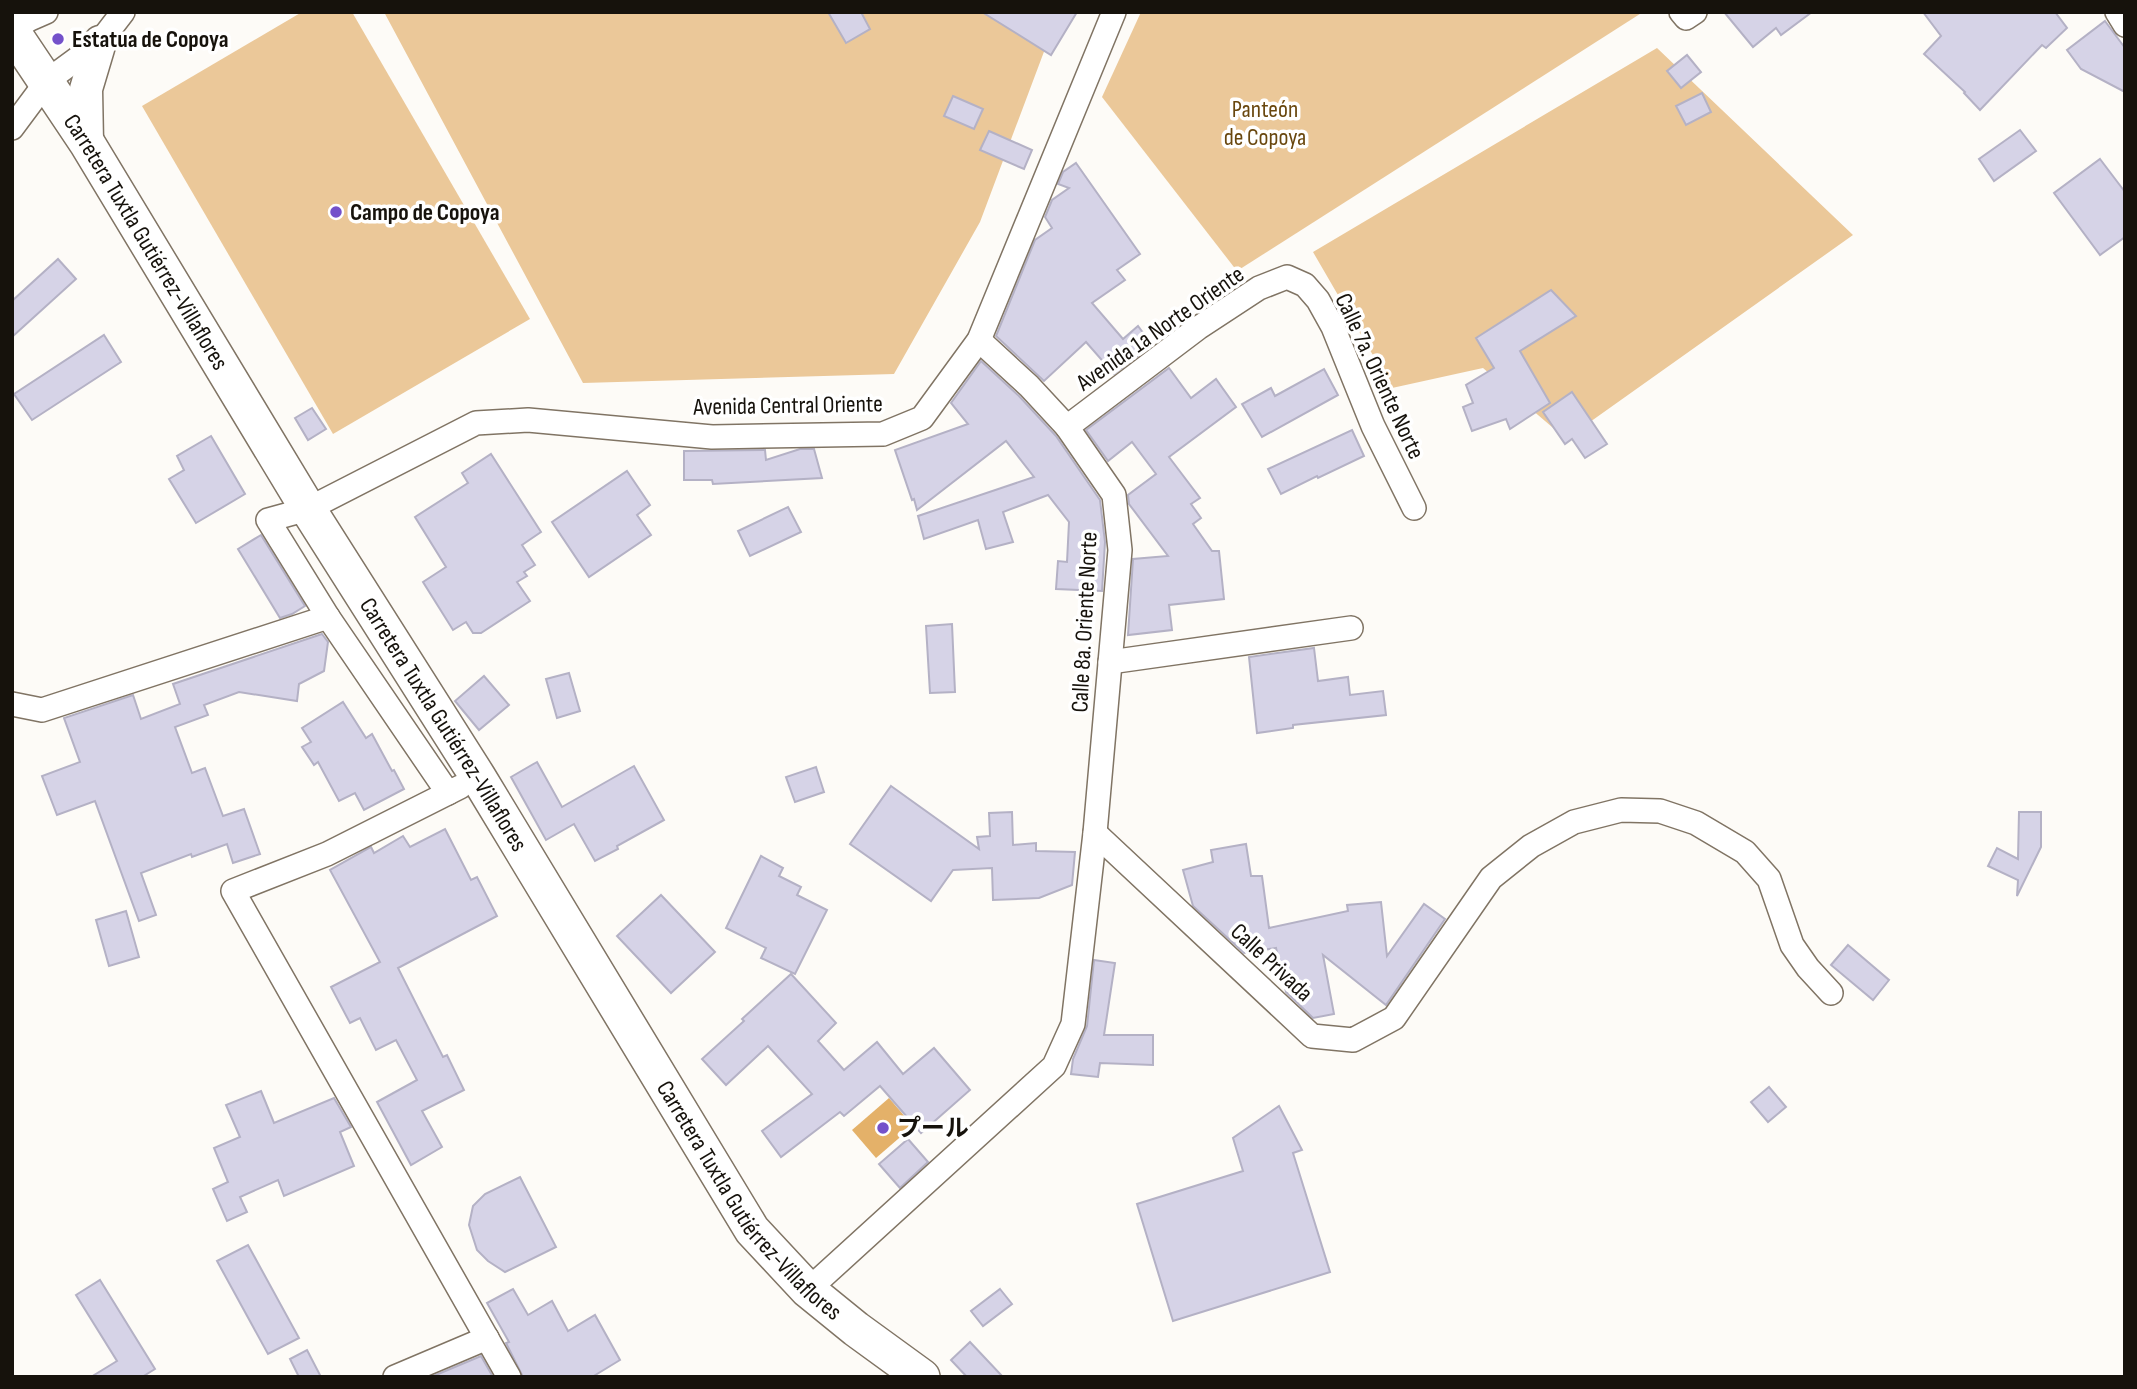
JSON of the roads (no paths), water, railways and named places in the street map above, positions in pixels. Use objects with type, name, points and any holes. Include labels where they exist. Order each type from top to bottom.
[{"type":"main road","name":"Carretera Tuxtla Gutiérrez-Villaflores","points":[[12,31],[87,144],[308,509],[478,777],[752,1230],[808,1290],[922,1377]]},
{"type":"main road","points":[[87,144],[86,89],[100,42]]},
{"type":"street","points":[[12,31],[46,12]]},
{"type":"street","points":[[12,128],[47,81],[100,42],[123,12]]},
{"type":"street","name":"Avenida Central Oriente","points":[[328,617],[268,520],[308,509],[476,424],[528,420],[712,437],[883,434],[922,418],[979,340],[1114,12]]},
{"type":"street","points":[[2117,12],[2125,24]]},
{"type":"street","name":"Avenida 1a Norte Oriente","points":[[1067,427],[1198,328],[1259,288],[1287,277]]},
{"type":"street","name":"Calle 7a. Oriente Norte","points":[[1287,277],[1305,285],[1318,300],[1373,426],[1414,508]]},
{"type":"street","name":"Calle 8a. Oriente Norte","points":[[979,340],[1029,386],[1067,427],[1114,495],[1120,550],[1095,833]]},
{"type":"street","points":[[12,704],[42,710],[328,617],[448,793]]},
{"type":"street","points":[[1110,662],[1352,628]]},
{"type":"street","points":[[478,777],[327,854],[233,891],[509,1377]]},
{"type":"street","name":"Calle Privada","points":[[1095,833],[1312,1036],[1353,1040],[1394,1018],[1491,878],[1531,846],[1574,822],[1621,810],[1660,811],[1696,823],[1745,852],[1769,879],[1792,945],[1830,993]]},
{"type":"street","points":[[808,1290],[1054,1066],[1073,1024],[1095,833]]},
{"type":"street","points":[[395,1377],[487,1338]]},
{"type":"place","name":"Estatua de Copoya","points":[[58,39]]},
{"type":"place","name":"Campo de Copoya","points":[[336,212]]},
{"type":"place","name":"プール","points":[[883,1128]]},
{"type":"park label","name":"Panteón de Copoya","points":[[1265,123]]}]
